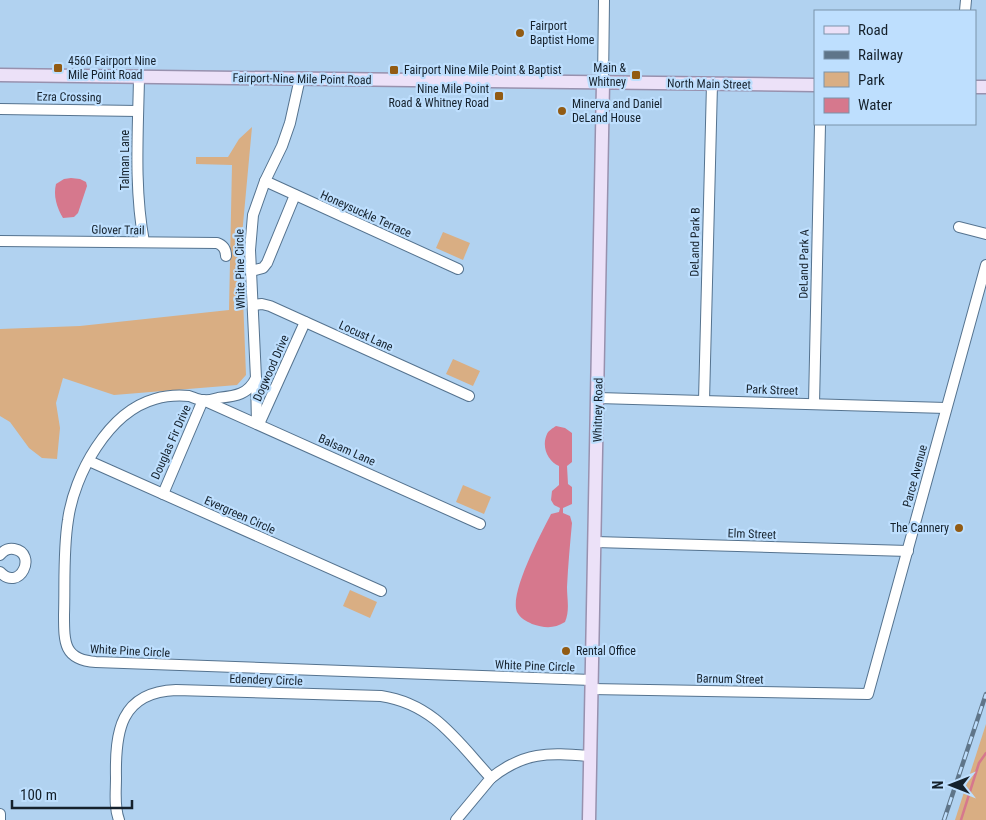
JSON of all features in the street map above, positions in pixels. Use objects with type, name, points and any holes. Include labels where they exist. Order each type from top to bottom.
[{"type":"main road","name":"Fairport-Nine Mile Point Road","points":[[0,75],[603,83]]},
{"type":"main road","name":"North Main Street","points":[[603,83],[814,85]]},
{"type":"main road","name":"Whitney Road","points":[[589,820],[603,83]]},
{"type":"street","name":"Whitney Road","points":[[603,83],[604,0]]},
{"type":"street","name":"Talman Lane","points":[[139,78],[137,192],[144,242]]},
{"type":"street","name":"White Pine Circle","points":[[258,424],[250,231],[253,215],[265,181],[282,146],[290,123],[300,78]]},
{"type":"street","name":"DeLand Park B","points":[[704,401],[712,84]]},
{"type":"street","name":"Ezra Crossing","points":[[0,108],[138,111]]},
{"type":"street","name":"DeLand Park A","points":[[814,404],[820,125]]},
{"type":"street","name":"Honeysuckle Terrace","points":[[265,181],[458,269]]},
{"type":"street","points":[[251,271],[263,268],[267,262],[295,195]]},
{"type":"street","points":[[960,227],[986,234]]},
{"type":"street","name":"Glover Trail","points":[[0,241],[217,243],[222,244],[226,256]]},
{"type":"street","name":"Parce Avenue","points":[[868,694],[986,265]]},
{"type":"street","name":"Locust Lane","points":[[252,305],[262,304],[270,306],[469,396]]},
{"type":"street","name":"Dogwood Drive","points":[[258,424],[305,322]]},
{"type":"street","name":"White Pine Circle","points":[[256,378],[250,388],[238,395],[203,400],[190,396],[176,396],[145,402],[126,414],[103,436],[89,461],[72,502],[66,538],[64,638],[68,650],[73,656],[80,660],[96,662],[592,685]]},
{"type":"street","name":"Park Street","points":[[598,398],[946,408]]},
{"type":"street","name":"Balsam Lane","points":[[203,400],[480,524]]},
{"type":"street","name":"Douglas Fir Drive","points":[[162,494],[203,400]]},
{"type":"street","name":"Evergreen Circle","points":[[89,461],[381,591]]},
{"type":"street","name":"Elm Street","points":[[595,542],[908,551]]},
{"type":"street","points":[[0,555],[7,549],[17,550],[21,552],[26,560],[25,569],[18,576],[9,577],[2,574],[0,586]]},
{"type":"street","name":"Barnum Street","points":[[592,685],[868,694]]},
{"type":"street","name":"Edendery Circle","points":[[119,820],[116,808],[116,774],[119,730],[127,713],[140,700],[167,690],[392,698],[411,704],[432,716],[491,778]]},
{"type":"street","points":[[456,820],[491,778],[511,764],[530,756],[552,754],[590,756]]},
{"type":"street","points":[[0,814],[0,820]]},
{"type":"green space","points":[[252,127],[241,246],[246,375],[237,385],[114,395],[63,378],[56,403],[60,428],[57,459],[42,458],[29,448],[10,422],[0,416],[0,329],[80,326],[229,310],[232,165],[196,164],[196,157],[228,157],[239,139]]},
{"type":"green space","points":[[443,232],[470,243],[463,260],[436,248]]},
{"type":"green space","points":[[453,359],[480,371],[473,386],[446,374]]},
{"type":"green space","points":[[463,485],[491,497],[484,514],[456,502]]},
{"type":"green space","points":[[350,590],[377,602],[370,618],[343,606]]},
{"type":"green space","points":[[986,724],[986,820],[955,820]]},
{"type":"water","points":[[71,178],[86,182],[87,186],[78,213],[74,217],[63,218],[56,202],[56,184],[64,179]]},
{"type":"water","points":[[556,426],[565,428],[572,433],[572,462],[567,466],[568,484],[572,487],[572,504],[563,508],[563,513],[570,516],[572,523],[568,563],[568,609],[565,622],[553,627],[545,627],[532,624],[521,618],[517,612],[516,603],[522,577],[534,548],[551,514],[559,512],[560,508],[554,505],[551,500],[552,491],[559,485],[559,466],[552,461],[545,449],[545,439],[548,433]]},
{"type":"waterway","points":[[961,820],[979,763],[986,753]]},
{"type":"railway","points":[[944,820],[986,694]]},
{"type":"place","name":"Fairport Baptist Home","points":[[520,33]]},
{"type":"place","name":"4560 Fairport Nine Mile Point Road","points":[[58,68]]},
{"type":"place","name":"Fairport Nine Mile Point & Baptist","points":[[394,70]]},
{"type":"place","name":"Main & Whitney","points":[[636,75]]},
{"type":"place","name":"Nine Mile Point Road & Whitney Road","points":[[499,96]]},
{"type":"place","name":"Minerva and Daniel DeLand House","points":[[562,111]]},
{"type":"place","name":"The Cannery","points":[[959,528]]},
{"type":"place","name":"Rental Office","points":[[566,651]]}]
